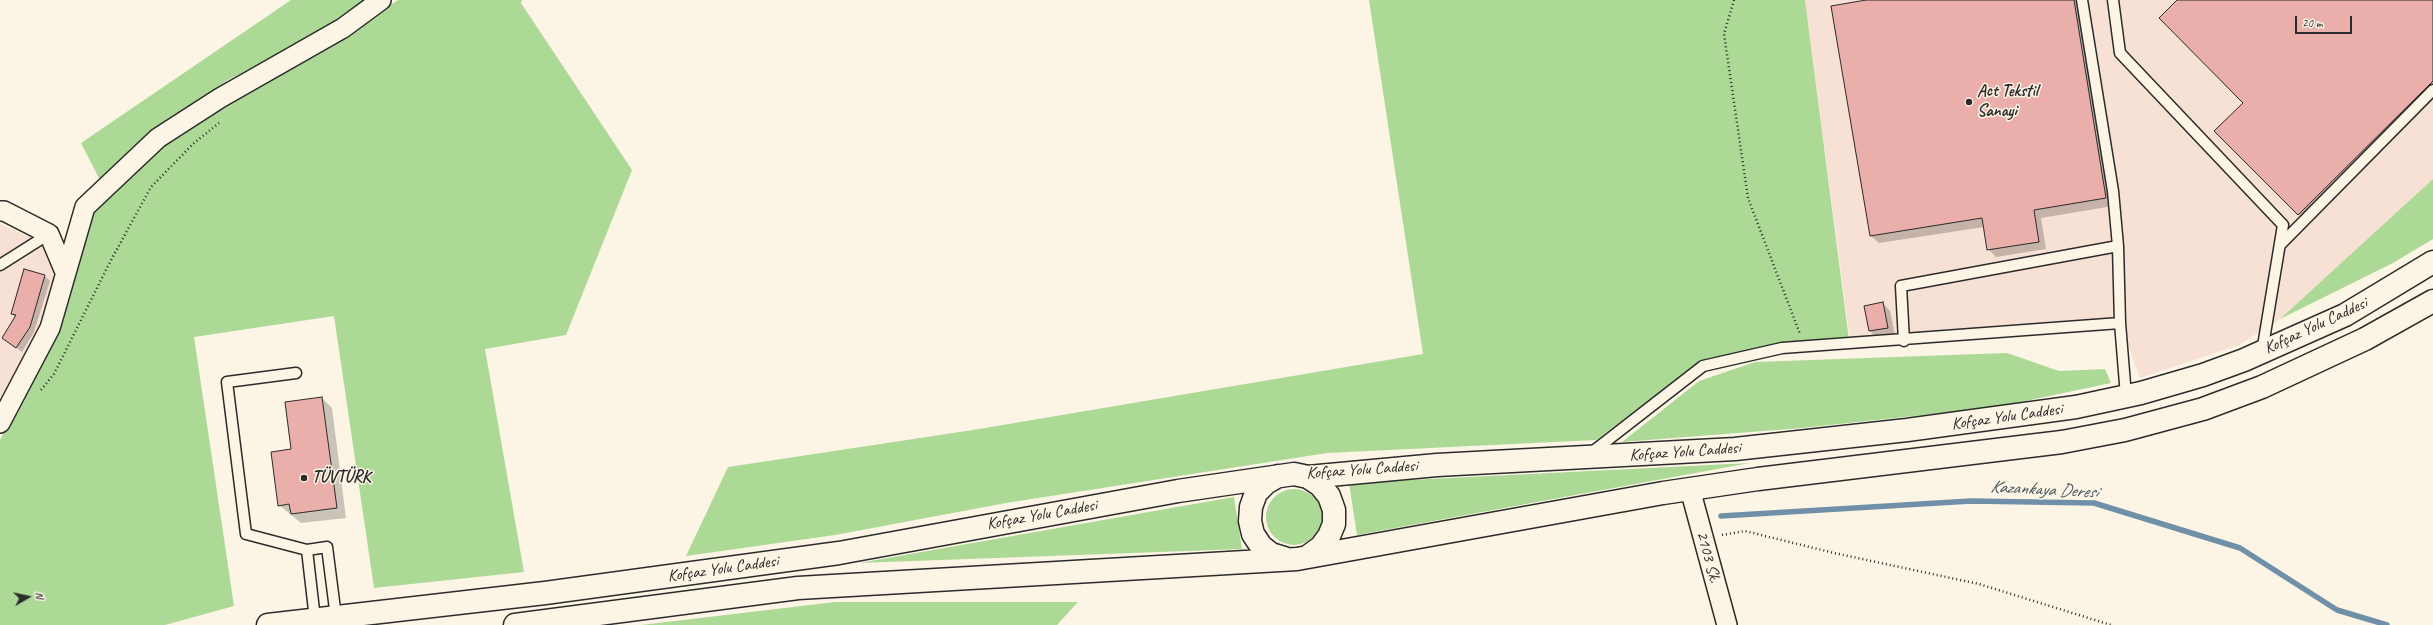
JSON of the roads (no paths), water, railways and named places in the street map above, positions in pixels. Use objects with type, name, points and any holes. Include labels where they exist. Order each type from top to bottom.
[{"type":"main road","name":"Kofçaz Yolu Caddesi","points":[[268,625],[545,593],[839,553],[1015,519],[1294,474],[1308,477],[1437,465],[1584,458],[1800,443],[2009,417],[2076,407],[2126,396],[2203,375],[2262,352],[2345,314],[2433,262]]},
{"type":"main road","name":"Kofçaz Yolu Caddesi","points":[[515,625],[798,588],[1253,562],[1284,558],[1297,559],[1310,555],[1690,489],[2007,450],[2125,430],[2203,409],[2262,387],[2365,339],[2433,301]]},
{"type":"main road","points":[[1279,476],[1266,483],[1256,494],[1251,507],[1250,521],[1254,534],[1261,546],[1271,554],[1284,558]]},
{"type":"main road","points":[[1308,477],[1320,485],[1329,496],[1334,510],[1334,524],[1329,536],[1321,547],[1310,555]]},
{"type":"street","points":[[0,423],[50,328],[85,207],[158,138],[220,98],[343,28],[382,0]]},
{"type":"street","points":[[0,212],[4,211],[49,234],[65,272]]},
{"type":"street","name":"2103 Sk.","points":[[1690,489],[1727,625]]},
{"type":"lane","points":[[2082,0],[2113,191],[2118,246],[2120,323],[2126,396]]},
{"type":"lane","points":[[2113,0],[2120,53],[2283,225],[2262,352]]},
{"type":"lane","points":[[2280,245],[2433,90]]},
{"type":"lane","points":[[0,265],[49,234]]},
{"type":"lane","points":[[1904,341],[1901,286],[2118,246]]},
{"type":"lane","points":[[1584,458],[1703,366],[1782,348],[1904,341],[2120,323]]},
{"type":"lane","points":[[296,373],[227,382],[246,534],[306,550],[327,547],[336,617]]},
{"type":"lane","points":[[306,550],[315,619]]},
{"type":"waterway","name":"Kazankaya Deresi","points":[[1721,516],[1971,501],[2094,503],[2240,548],[2337,610],[2387,625]]},
{"type":"place","name":"Act Tekstil Sanayi","points":[[1969,102]]},
{"type":"place","name":"TÜVTÜRK","points":[[304,478]]}]
